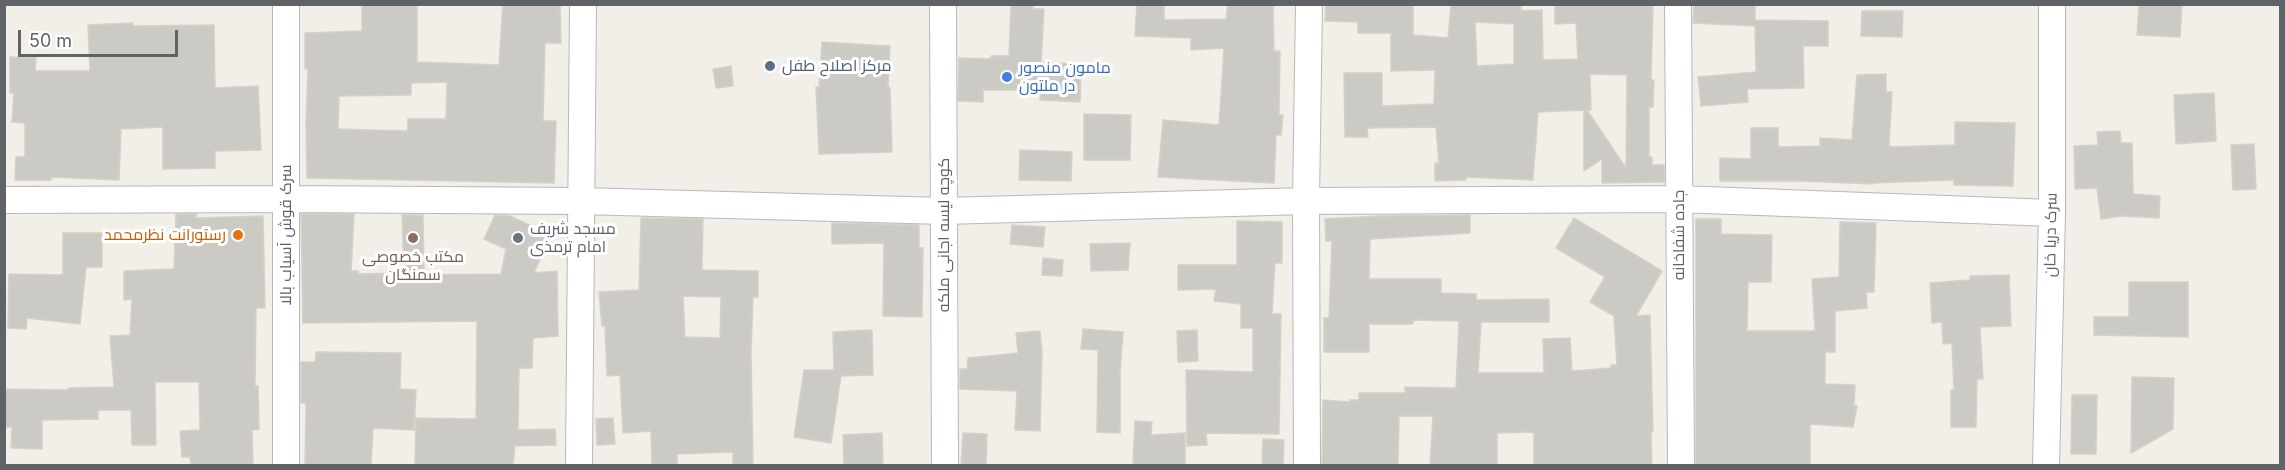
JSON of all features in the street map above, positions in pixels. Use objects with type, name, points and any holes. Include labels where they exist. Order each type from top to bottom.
[{"type":"street","name":"سرک قوش آسیاب بالا","points":[[286,4],[286,465]]},
{"type":"street","points":[[579,465],[583,4]]},
{"type":"street","name":"کوچه لیسه اجانی ملکه","points":[[943,4],[945,465]]},
{"type":"street","points":[[1307,465],[1306,201],[1309,4]]},
{"type":"street","name":"جاده شفاخانه","points":[[1678,4],[1681,465]]},
{"type":"street","name":"سرک دریا خان","points":[[2046,465],[2052,213],[2052,4]]},
{"type":"street","points":[[4,200],[582,201],[944,211],[1306,201],[1679,199],[2052,213]]},
{"type":"building","points":[[362,4],[417,4],[417,62],[499,65],[503,4],[560,4],[561,43],[545,43],[543,121],[556,121],[554,183],[307,178],[308,69],[305,69],[305,33],[362,31]],"holes":[[[447,82],[446,119],[408,119],[408,131],[338,129],[339,96],[411,95],[411,83]]]},
{"type":"building","points":[[1011,4],[1033,4],[1033,9],[1044,9],[1041,62],[1075,64],[1074,72],[1081,72],[1080,102],[1040,100],[1041,90],[983,90],[983,102],[958,101],[959,58],[991,59],[991,56],[1009,56]]},
{"type":"building","points":[[1137,4],[1164,4],[1164,20],[1226,19],[1228,4],[1273,4],[1274,51],[1280,51],[1279,115],[1283,115],[1281,135],[1276,135],[1274,183],[1158,177],[1163,120],[1219,125],[1224,48],[1191,50],[1191,38],[1135,36]]},
{"type":"building","points":[[1326,4],[1413,4],[1413,35],[1448,38],[1451,4],[1521,4],[1521,11],[1542,10],[1543,60],[1578,59],[1576,23],[1555,24],[1555,4],[1653,4],[1651,80],[1654,80],[1653,107],[1649,107],[1649,157],[1652,157],[1652,165],[1664,165],[1664,182],[1602,183],[1602,159],[1584,171],[1584,110],[1538,112],[1533,180],[1466,177],[1466,180],[1435,181],[1435,163],[1439,163],[1436,127],[1367,128],[1368,137],[1345,137],[1344,73],[1382,73],[1382,106],[1434,104],[1435,70],[1391,71],[1391,33],[1358,33],[1358,22],[1325,21]],"holes":[[[1475,22],[1514,24],[1514,64],[1477,66]],[[1590,74],[1627,75],[1626,168],[1587,110],[1591,110]]]},
{"type":"building","points":[[1694,4],[1755,4],[1755,20],[1828,21],[1828,46],[1803,46],[1804,88],[1747,89],[1748,102],[1701,106],[1698,77],[1756,72],[1755,26],[1693,23]]},
{"type":"building","points":[[2139,4],[2182,4],[2180,37],[2137,35]]},
{"type":"building","points":[[1862,11],[1903,11],[1902,37],[1861,36]]},
{"type":"building","points":[[133,23],[133,26],[214,25],[215,88],[258,86],[261,150],[215,151],[215,168],[163,169],[163,127],[121,129],[119,180],[51,177],[51,180],[15,180],[16,157],[25,157],[25,123],[12,122],[14,93],[10,93],[10,57],[36,58],[35,71],[90,71],[88,25]]},
{"type":"building","points":[[822,42],[890,46],[888,87],[890,88],[892,152],[819,154],[816,87],[819,87]]},
{"type":"building","points":[[731,66],[733,86],[716,88],[713,69]]},
{"type":"building","points":[[1886,74],[1886,92],[1892,92],[1889,147],[1955,145],[1955,122],[2015,123],[2013,186],[1954,185],[1954,180],[1873,184],[1720,181],[1720,158],[1751,159],[1751,128],[1778,128],[1778,147],[1820,146],[1820,138],[1852,140],[1857,75]]},
{"type":"building","points":[[2214,93],[2216,141],[2176,144],[2174,95]]},
{"type":"building","points":[[1084,114],[1131,115],[1130,160],[1084,160]]},
{"type":"building","points":[[2120,131],[2121,143],[2132,143],[2133,194],[2160,196],[2159,218],[2122,216],[2101,219],[2097,188],[2075,189],[2074,146],[2098,145],[2097,132]]},
{"type":"building","points":[[2254,144],[2256,189],[2233,190],[2231,145]]},
{"type":"building","points":[[1020,150],[1072,152],[1071,181],[1019,180]]},
{"type":"building","points":[[176,214],[196,214],[196,218],[263,216],[265,308],[256,308],[255,386],[258,386],[259,429],[252,430],[253,465],[191,465],[190,457],[182,457],[180,431],[200,430],[199,382],[155,382],[156,445],[132,445],[131,410],[98,410],[98,419],[42,420],[42,449],[11,448],[12,427],[5,427],[5,389],[68,390],[68,388],[114,387],[110,336],[130,335],[132,299],[124,300],[124,271],[174,269]]},
{"type":"building","points":[[301,214],[354,214],[351,271],[358,271],[358,274],[404,273],[402,215],[423,215],[424,275],[501,274],[506,249],[484,239],[495,215],[510,216],[551,235],[534,273],[557,271],[558,336],[533,338],[532,368],[519,368],[518,430],[555,429],[556,445],[515,446],[513,465],[415,465],[416,418],[476,419],[477,321],[303,323]]},
{"type":"building","points":[[1470,215],[1470,233],[1370,239],[1369,279],[1441,279],[1441,293],[1476,294],[1476,300],[1549,299],[1549,322],[1481,322],[1478,373],[1544,373],[1543,339],[1570,338],[1572,371],[1611,368],[1611,365],[1617,365],[1614,316],[1590,302],[1605,277],[1556,248],[1574,218],[1662,271],[1636,316],[1650,315],[1652,465],[1534,465],[1534,433],[1530,432],[1497,433],[1497,465],[1430,465],[1433,416],[1399,416],[1398,465],[1322,465],[1323,400],[1350,402],[1350,400],[1359,400],[1359,393],[1405,393],[1405,387],[1456,388],[1459,321],[1413,320],[1413,324],[1369,324],[1369,352],[1324,352],[1324,318],[1329,318],[1332,241],[1326,241],[1325,219]]},
{"type":"building","points":[[641,218],[703,219],[702,270],[758,271],[758,297],[753,297],[751,351],[753,465],[733,465],[733,452],[677,454],[677,465],[652,465],[651,431],[623,433],[620,375],[607,376],[605,326],[602,326],[599,292],[639,290]],"holes":[[[683,296],[721,297],[720,338],[685,337]]]},
{"type":"building","points":[[1696,219],[1721,219],[1721,234],[1772,235],[1771,282],[1748,282],[1747,331],[1815,331],[1812,279],[1839,277],[1840,222],[1876,223],[1874,292],[1866,292],[1867,308],[1835,311],[1835,352],[1825,352],[1825,384],[1855,385],[1854,405],[1857,406],[1853,427],[1810,424],[1810,465],[1696,465]]},
{"type":"building","points":[[1237,221],[1282,222],[1282,263],[1275,263],[1272,314],[1281,314],[1279,434],[1206,433],[1207,445],[1187,446],[1186,370],[1253,372],[1253,328],[1241,328],[1241,304],[1214,301],[1216,289],[1178,290],[1178,265],[1237,265]]},
{"type":"building","points":[[832,223],[919,225],[919,248],[923,248],[922,317],[883,316],[884,243],[832,244]]},
{"type":"building","points":[[1012,225],[1045,227],[1043,247],[1010,244]]},
{"type":"building","points":[[63,233],[102,233],[102,267],[86,267],[80,324],[27,318],[26,329],[8,328],[9,274],[63,275]]},
{"type":"building","points":[[1130,243],[1128,270],[1091,271],[1090,244]]},
{"type":"building","points":[[1043,258],[1063,260],[1062,276],[1042,275]]},
{"type":"building","points":[[2009,275],[2011,326],[1980,327],[1983,379],[1977,379],[1976,427],[1951,427],[1951,390],[1954,390],[1952,343],[1943,344],[1942,322],[1932,323],[1930,283],[1970,280],[1970,276]]},
{"type":"building","points":[[2129,282],[2188,282],[2188,337],[2094,335],[2094,317],[2129,317]]},
{"type":"building","points":[[1083,329],[1123,332],[1120,433],[1097,432],[1098,350],[1081,349]]},
{"type":"building","points":[[872,330],[873,375],[841,376],[831,443],[794,437],[804,370],[834,370],[833,332]]},
{"type":"building","points":[[1197,330],[1198,361],[1178,362],[1177,331]]},
{"type":"building","points":[[1040,331],[1042,354],[1040,431],[1015,430],[1017,391],[960,389],[960,369],[967,369],[968,358],[1018,353],[1016,333]]},
{"type":"building","points":[[316,352],[401,353],[400,389],[416,390],[414,430],[373,428],[371,465],[305,465],[306,403],[301,403],[301,362],[315,362]]},
{"type":"building","points":[[2132,377],[2174,378],[2173,429],[2131,453]]},
{"type":"building","points":[[2072,395],[2097,395],[2096,454],[2071,454]]},
{"type":"building","points":[[613,418],[615,444],[597,445],[596,419]]},
{"type":"building","points":[[1135,421],[1152,422],[1151,435],[1185,433],[1185,465],[1133,465]]},
{"type":"building","points":[[882,433],[883,465],[844,465],[843,435]]},
{"type":"building","points":[[963,433],[987,434],[986,465],[961,465]]},
{"type":"building","points":[[1263,439],[1284,440],[1283,465],[1262,465]]},
{"type":"place","name":"مرکز اصلاح طفل","points":[[770,66]]},
{"type":"place","name":"مامون منصور در ملتون","points":[[1007,77]]},
{"type":"place","name":"رستورانت نظرمحمد","points":[[238,235]]},
{"type":"place","name":"مکتب خصوصی سمنگان","points":[[413,238]]},
{"type":"place","name":"مسجد شریف امام ترمذی","points":[[518,238]]}]
